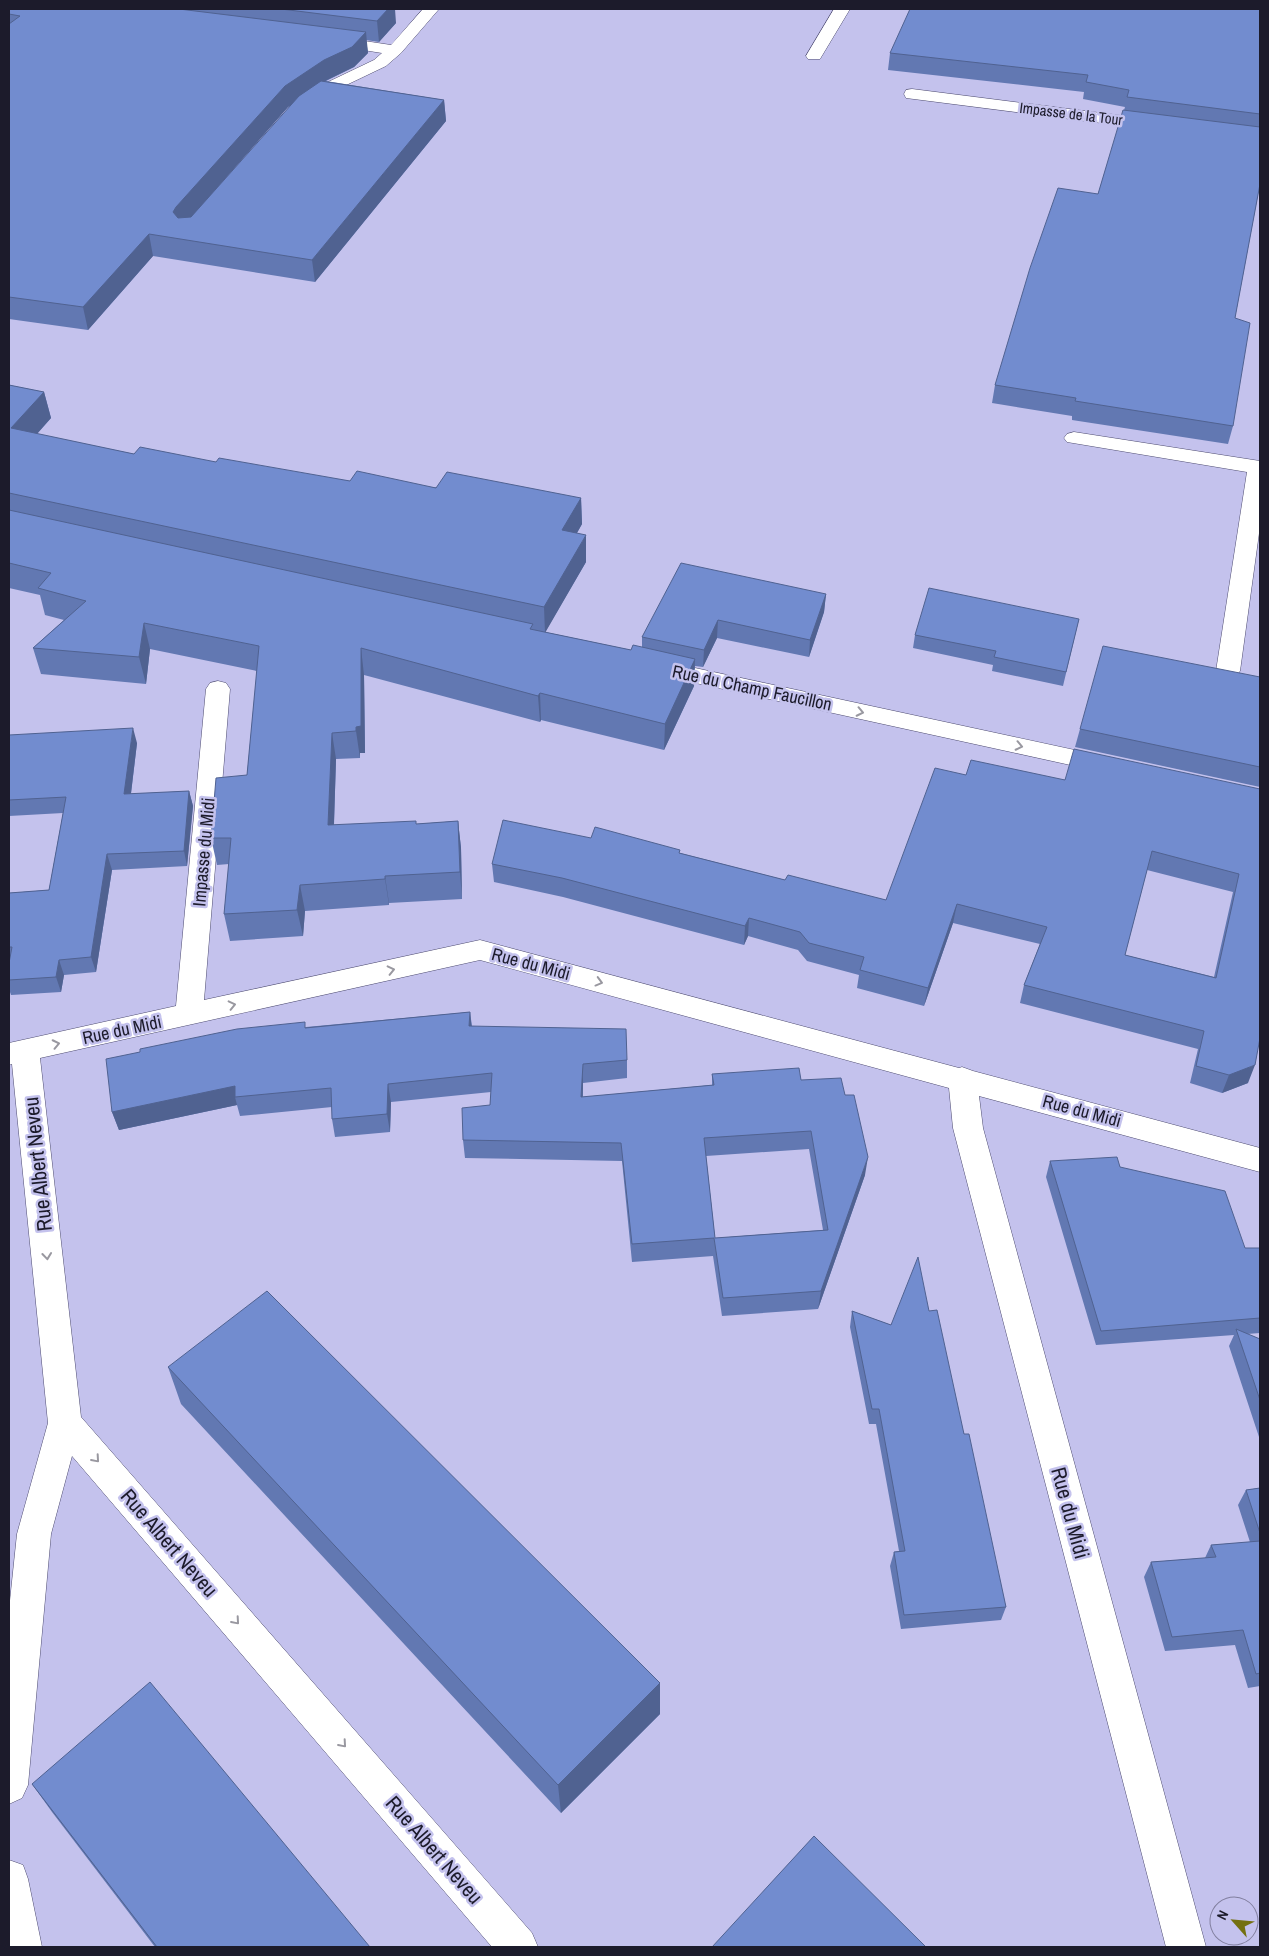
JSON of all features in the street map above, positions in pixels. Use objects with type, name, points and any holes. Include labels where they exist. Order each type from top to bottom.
[{"type":"street","points":[[295,112],[334,86],[380,63],[395,50],[431,9]]},
{"type":"street","points":[[814,56],[842,9]]},
{"type":"street","points":[[320,40],[395,50]]},
{"type":"street","name":"Impasse de la Tour","points":[[912,94],[1173,127]]},
{"type":"street","points":[[1074,438],[1258,467],[1228,671]]},
{"type":"street","name":"Rue du Champ Faucillon","points":[[639,664],[1124,769]]},
{"type":"street","name":"Impasse du Midi","points":[[189,1015],[218,689]]},
{"type":"street","name":"Rue du Midi","points":[[17,1053],[480,950],[962,1078],[1260,1160]]},
{"type":"street","name":"Rue Albert Neveu","points":[[17,1053],[65,1423],[518,1947]]},
{"type":"street","name":"Rue du Midi","points":[[962,1078],[968,1128],[1186,1947]]},
{"type":"street","points":[[9,1785],[34,1534],[65,1423]]},
{"type":"street","points":[[9,1879],[22,1947]]},
{"type":"building","points":[[9,9],[179,9],[366,32],[352,47],[324,60],[285,86],[176,207],[173,212],[178,218],[191,217],[299,96],[321,81],[444,100],[312,260],[149,234],[83,307],[9,297],[9,24],[20,16],[9,14]]},
{"type":"building","points":[[281,9],[388,9],[377,21]]},
{"type":"building","points":[[910,9],[1260,9],[1260,114],[1127,97],[1129,90],[1086,82],[1088,75],[890,53]]},
{"type":"building","points":[[1123,110],[1260,127],[1260,184],[1235,318],[1250,323],[1233,426],[1075,401],[1076,398],[995,385],[1030,268],[1058,188],[1098,194]]},
{"type":"building","points":[[9,385],[44,392],[11,428],[134,454],[140,447],[216,462],[219,458],[350,481],[357,471],[436,488],[447,472],[581,498],[562,530],[586,535],[544,607],[9,493]]},
{"type":"building","points":[[9,510],[533,624],[530,629],[631,650],[633,645],[695,659],[665,724],[540,693],[538,696],[361,648],[361,726],[356,727],[356,731],[332,733],[328,825],[416,821],[416,824],[458,821],[460,872],[385,876],[385,879],[300,885],[297,910],[224,914],[231,838],[211,838],[216,778],[247,775],[259,646],[144,623],[139,657],[33,648],[86,601],[38,588],[51,573],[9,563]]},
{"type":"building","points":[[681,563],[826,594],[810,640],[718,620],[704,650],[642,637]]},
{"type":"building","points":[[929,588],[1079,619],[1066,672],[994,657],[996,651],[915,635]]},
{"type":"building","points":[[1103,646],[1260,677],[1260,767],[1080,729]]},
{"type":"building","points":[[133,728],[124,794],[189,791],[184,851],[107,854],[91,957],[59,960],[56,977],[9,980],[9,963],[12,947],[9,947],[9,893],[49,890],[66,797],[9,800],[9,735]]},
{"type":"building","points":[[1074,749],[1260,789],[1260,1038],[1255,1065],[1229,1075],[1196,1066],[1204,1031],[1024,985],[1047,927],[957,904],[928,988],[860,970],[864,957],[809,943],[800,932],[749,918],[745,926],[562,878],[492,864],[503,820],[591,838],[595,827],[680,850],[679,853],[785,880],[788,875],[886,900],[935,768],[966,775],[971,760],[1065,780]],"holes":[[[1152,851],[1239,874],[1216,978],[1125,955]]]},
{"type":"building","points":[[470,1012],[469,1026],[626,1029],[627,1060],[583,1064],[581,1097],[714,1085],[712,1074],[799,1068],[801,1080],[841,1078],[845,1095],[854,1095],[868,1157],[821,1291],[723,1298],[714,1238],[632,1244],[621,1143],[463,1140],[462,1108],[490,1105],[492,1073],[388,1084],[387,1114],[332,1119],[331,1088],[235,1097],[235,1086],[112,1112],[106,1059],[140,1052],[140,1049],[237,1029],[305,1022],[305,1028]],"holes":[[[811,1131],[828,1230],[715,1238],[704,1138]]]},
{"type":"building","points":[[1117,1157],[1120,1167],[1225,1191],[1245,1248],[1260,1248],[1260,1318],[1101,1331],[1050,1161]]},
{"type":"building","points":[[918,1257],[929,1311],[937,1310],[964,1434],[969,1434],[1006,1607],[904,1615],[894,1552],[905,1551],[879,1409],[872,1409],[852,1311],[891,1325]]},
{"type":"building","points":[[267,1291],[660,1683],[558,1785],[168,1367]]},
{"type":"building","points":[[1236,1329],[1260,1339],[1260,1400]]},
{"type":"building","points":[[1260,1488],[1260,1533],[1246,1490]]},
{"type":"building","points":[[1260,1541],[1260,1673],[1256,1674],[1243,1630],[1172,1637],[1151,1562],[1216,1557],[1211,1545]]},
{"type":"building","points":[[150,1682],[370,1947],[157,1947],[32,1784]]},
{"type":"building","points":[[814,1836],[926,1947],[712,1947]]}]
